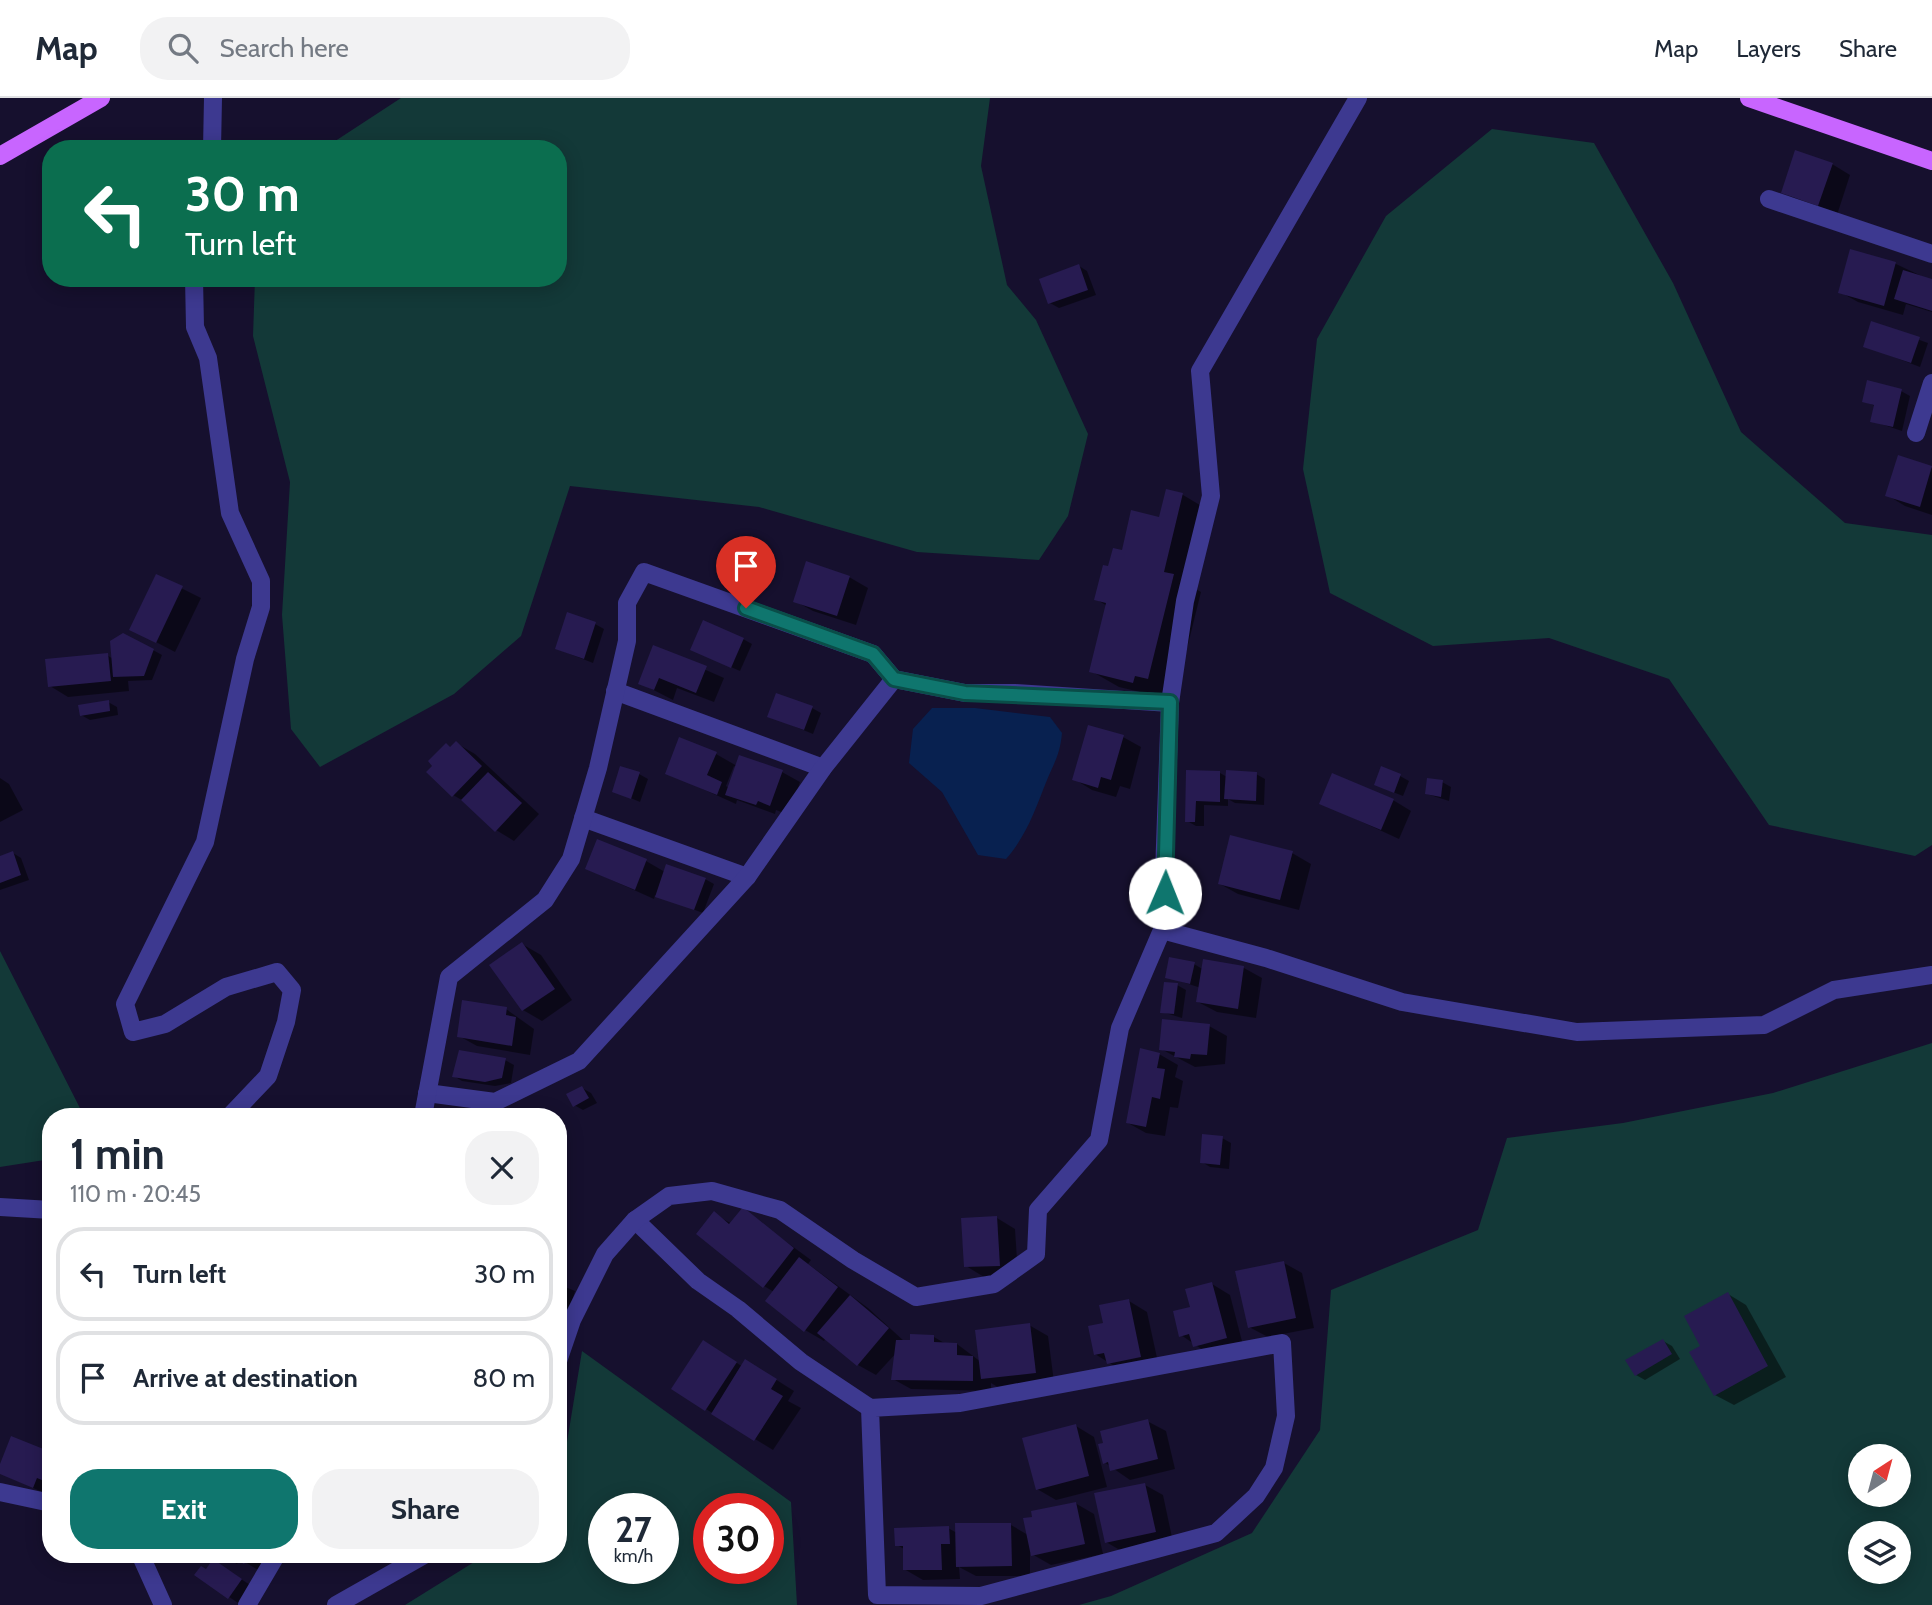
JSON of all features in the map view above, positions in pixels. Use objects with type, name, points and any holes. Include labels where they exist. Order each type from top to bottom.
[{"type":"main road","points":[[0,156],[101,98]]},
{"type":"main road","points":[[1749,98],[1932,160]]},
{"type":"street","points":[[212,98],[212,140]]},
{"type":"street","points":[[567,1335],[605,1254],[635,1220],[669,1196],[712,1191],[780,1210],[853,1260],[916,1297],[994,1284],[1035,1254],[1038,1210],[1099,1140],[1120,1028],[1162,930],[1170,702],[1185,601],[1211,496],[1200,371],[1358,98]]},
{"type":"street","points":[[1769,199],[1932,254]]},
{"type":"street","points":[[194,287],[195,327],[208,358],[230,513],[261,580],[261,607],[245,659],[205,842],[125,1004],[133,1032],[165,1024],[226,987],[277,972],[292,989],[286,1022],[268,1076],[238,1108]]},
{"type":"street","points":[[1916,433],[1932,383]]},
{"type":"street","points":[[424,1108],[449,977],[545,900],[571,859],[626,641],[626,603],[644,572],[873,654],[894,679],[965,693],[1170,702]]},
{"type":"street","points":[[427,1093],[495,1102],[579,1061],[747,877],[823,768],[894,679]]},
{"type":"street","points":[[615,691],[823,768]]},
{"type":"street","points":[[583,818],[747,877]]},
{"type":"street","points":[[1162,930],[1266,958],[1402,1002],[1577,1032],[1764,1025],[1834,989],[1932,975]]},
{"type":"street","points":[[0,1207],[42,1209]]},
{"type":"street","points":[[635,1220],[698,1281],[801,1362],[870,1408],[960,1402],[1282,1343],[1286,1416],[1274,1468],[1256,1496],[1216,1533],[981,1596],[877,1595],[870,1408]]},
{"type":"street","points":[[0,1492],[42,1501]]},
{"type":"street","points":[[144,1563],[163,1605]]},
{"type":"street","points":[[247,1605],[272,1563]]},
{"type":"street","points":[[336,1605],[410,1563]]},
{"type":"green space","points":[[401,98],[990,98],[981,166],[1007,285],[1036,320],[1088,434],[1068,516],[1039,560],[917,552],[759,507],[570,486],[521,636],[454,694],[320,767],[291,729],[282,615],[290,482],[253,336],[255,287],[567,287],[567,140],[337,140]]},
{"type":"green space","points":[[1492,129],[1594,143],[1673,283],[1741,432],[1845,523],[1932,535],[1932,845],[1915,856],[1769,825],[1669,679],[1549,638],[1433,646],[1330,593],[1303,469],[1317,339],[1386,216]]},
{"type":"green space","points":[[0,951],[80,1108],[42,1108],[42,1160],[0,1167]]},
{"type":"green space","points":[[1932,1043],[1932,1605],[1079,1605],[1111,1596],[1252,1533],[1320,1430],[1331,1290],[1478,1230],[1507,1138],[1623,1123],[1773,1093]]},
{"type":"green space","points":[[582,1351],[779,1493],[693,1493],[693,1584],[784,1584],[784,1497],[791,1502],[797,1605],[405,1605],[473,1563],[567,1563],[567,1442]]},
{"type":"water","points":[[932,708],[975,708],[1050,717],[1062,733],[1057,757],[1034,812],[1020,841],[1006,859],[978,855],[942,792],[909,763],[913,729]]},
{"type":"building","points":[[1795,150],[1833,163],[1818,206],[1781,193]]},
{"type":"building","points":[[1850,249],[1896,262],[1884,306],[1838,293]]},
{"type":"building","points":[[1079,264],[1088,290],[1048,304],[1039,279]]},
{"type":"building","points":[[1903,270],[1932,279],[1932,311],[1894,299]]},
{"type":"building","points":[[1871,321],[1920,337],[1911,363],[1863,347]]},
{"type":"building","points":[[1867,380],[1902,389],[1893,427],[1870,422],[1874,405],[1862,402]]},
{"type":"building","points":[[1898,455],[1932,466],[1920,507],[1885,496]]},
{"type":"building","points":[[1166,489],[1183,493],[1164,572],[1174,574],[1148,679],[1135,676],[1133,683],[1089,672],[1106,603],[1094,600],[1103,565],[1108,566],[1113,548],[1122,550],[1131,510],[1159,517]]},
{"type":"building","points":[[806,561],[850,576],[837,616],[793,602]]},
{"type":"building","points":[[156,574],[183,586],[156,643],[129,630]]},
{"type":"building","points":[[567,612],[596,622],[584,659],[555,649]]},
{"type":"building","points":[[703,620],[744,638],[731,668],[690,650]]},
{"type":"building","points":[[123,633],[154,649],[144,676],[113,677],[110,641]]},
{"type":"building","points":[[653,645],[707,666],[696,693],[659,678],[654,690],[638,684]]},
{"type":"building","points":[[108,653],[111,681],[48,687],[45,659]]},
{"type":"building","points":[[776,693],[813,706],[804,730],[767,717]]},
{"type":"building","points":[[109,700],[110,711],[80,716],[78,705]]},
{"type":"building","points":[[1088,725],[1124,735],[1111,780],[1101,777],[1098,788],[1072,780]]},
{"type":"building","points":[[679,737],[717,752],[707,775],[722,782],[717,795],[665,774]]},
{"type":"building","points":[[456,741],[482,766],[452,797],[426,772],[432,766],[428,761],[446,743],[450,747]]},
{"type":"building","points":[[739,755],[783,770],[770,806],[758,801],[756,805],[725,795]]},
{"type":"building","points":[[620,766],[640,772],[631,799],[612,792]]},
{"type":"building","points":[[1381,766],[1401,774],[1394,793],[1374,785]]},
{"type":"building","points":[[1186,770],[1220,771],[1220,802],[1196,801],[1195,822],[1185,822]]},
{"type":"building","points":[[1226,770],[1257,772],[1256,801],[1224,799]]},
{"type":"building","points":[[488,772],[522,803],[495,832],[461,800]]},
{"type":"building","points":[[1332,773],[1394,799],[1381,830],[1319,804]]},
{"type":"building","points":[[1427,778],[1443,780],[1441,797],[1425,794]]},
{"type":"building","points":[[1230,835],[1293,851],[1280,900],[1218,884]]},
{"type":"building","points":[[597,839],[647,859],[635,890],[585,869]]},
{"type":"building","points":[[13,851],[21,875],[0,883],[0,856]]},
{"type":"building","points":[[666,864],[706,878],[694,910],[655,897]]},
{"type":"building","points":[[522,942],[555,989],[522,1011],[489,965]]},
{"type":"building","points":[[1169,957],[1195,962],[1190,984],[1165,978]]},
{"type":"building","points":[[1203,959],[1244,966],[1238,1009],[1196,1002]]},
{"type":"building","points":[[1164,982],[1178,983],[1174,1014],[1160,1013]]},
{"type":"building","points":[[462,1000],[507,1007],[506,1015],[516,1017],[512,1046],[457,1037]]},
{"type":"building","points":[[1162,1019],[1210,1024],[1207,1055],[1191,1054],[1190,1059],[1174,1057],[1175,1052],[1159,1050]]},
{"type":"building","points":[[1140,1048],[1160,1053],[1157,1068],[1165,1069],[1160,1099],[1152,1097],[1146,1127],[1126,1123]]},
{"type":"building","points":[[459,1050],[506,1058],[502,1078],[485,1082],[452,1077]]},
{"type":"building","points":[[582,1086],[589,1098],[573,1107],[566,1094]]},
{"type":"building","points":[[1202,1134],[1223,1136],[1220,1165],[1200,1163]]},
{"type":"building","points":[[743,1207],[794,1248],[763,1288],[696,1234],[714,1211],[729,1224]]},
{"type":"building","points":[[997,1216],[1000,1266],[964,1267],[961,1218]]},
{"type":"building","points":[[799,1257],[838,1287],[804,1332],[765,1301]]},
{"type":"building","points":[[1284,1261],[1296,1318],[1248,1328],[1235,1271]]},
{"type":"building","points":[[1212,1282],[1227,1338],[1193,1347],[1189,1334],[1179,1337],[1173,1311],[1190,1307],[1185,1289]]},
{"type":"building","points":[[1728,1292],[1768,1366],[1714,1396],[1689,1352],[1700,1346],[1684,1316]]},
{"type":"building","points":[[850,1295],[889,1328],[857,1366],[817,1333]]},
{"type":"building","points":[[1129,1299],[1141,1357],[1107,1364],[1104,1353],[1094,1355],[1088,1326],[1103,1323],[1099,1305]]},
{"type":"building","points":[[1030,1323],[1036,1373],[981,1379],[975,1330]]},
{"type":"building","points":[[910,1334],[934,1335],[934,1342],[957,1343],[957,1355],[973,1356],[973,1381],[891,1380],[896,1340],[910,1340]]},
{"type":"building","points":[[1663,1339],[1672,1354],[1635,1376],[1625,1360]]},
{"type":"building","points":[[703,1340],[737,1362],[705,1411],[671,1389]]},
{"type":"building","points":[[745,1359],[777,1379],[771,1389],[783,1396],[754,1441],[711,1414]]},
{"type":"building","points":[[1148,1419],[1158,1459],[1110,1471],[1108,1462],[1103,1464],[1098,1444],[1103,1443],[1100,1431]]},
{"type":"building","points":[[1076,1424],[1089,1476],[1036,1490],[1022,1438]]},
{"type":"building","points":[[11,1436],[42,1448],[42,1480],[37,1478],[33,1488],[0,1474],[0,1464]]},
{"type":"building","points":[[1145,1483],[1156,1532],[1105,1543],[1094,1493]]},
{"type":"building","points":[[1076,1502],[1085,1544],[1031,1556],[1023,1518],[1032,1517],[1031,1511]]},
{"type":"building","points":[[955,1523],[1011,1523],[1012,1566],[956,1567]]},
{"type":"building","points":[[949,1526],[950,1544],[941,1544],[942,1570],[903,1570],[903,1546],[895,1546],[894,1528]]},
{"type":"building","points":[[210,1563],[219,1563],[242,1579],[228,1599],[194,1575],[201,1566],[206,1569]]},
{"type":"route","points":[[746,608],[873,654],[894,679],[965,693],[1015,693],[1170,702],[1165,893]]}]
